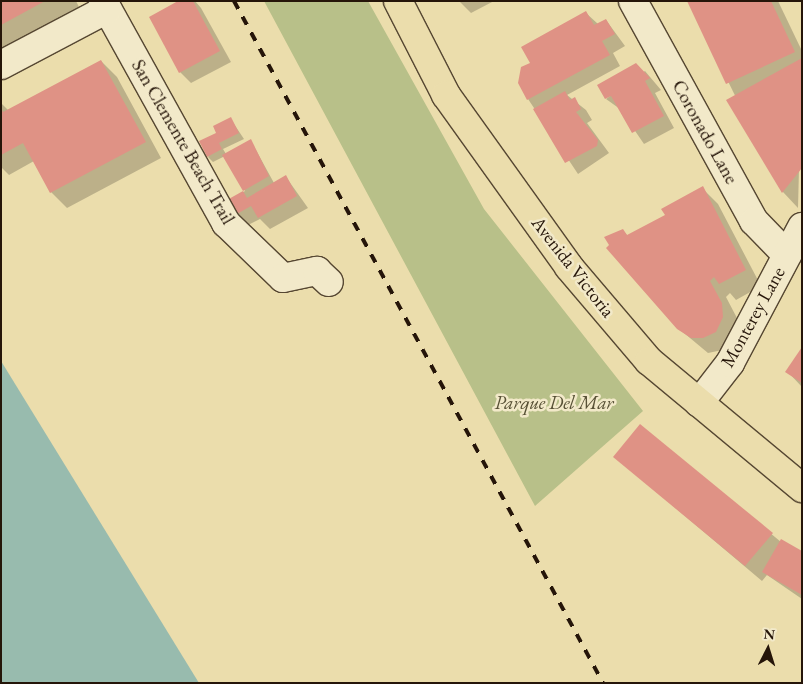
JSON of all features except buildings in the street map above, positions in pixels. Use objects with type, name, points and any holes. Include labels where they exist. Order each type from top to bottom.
[{"type":"main road","name":"Avenida Victoria","points":[[398,1],[446,96],[569,267],[649,362],[802,488]]},
{"type":"street","name":"Coronado Lane","points":[[633,1],[754,221],[787,255]]},
{"type":"street","points":[[1,65],[105,5]]},
{"type":"street","name":"San Clemente Beach Trail","points":[[105,5],[226,223],[283,278],[317,271],[329,282]]},
{"type":"street","name":"Monterey Lane","points":[[699,403],[730,363],[802,227]]},
{"type":"green space","name":"Parque Del Mar","points":[[264,1],[368,1],[484,209],[643,411],[535,506]]},
{"type":"shaded area","points":[[1,361],[199,683],[1,683]]},
{"type":"railway","points":[[234,1],[603,683]]}]
